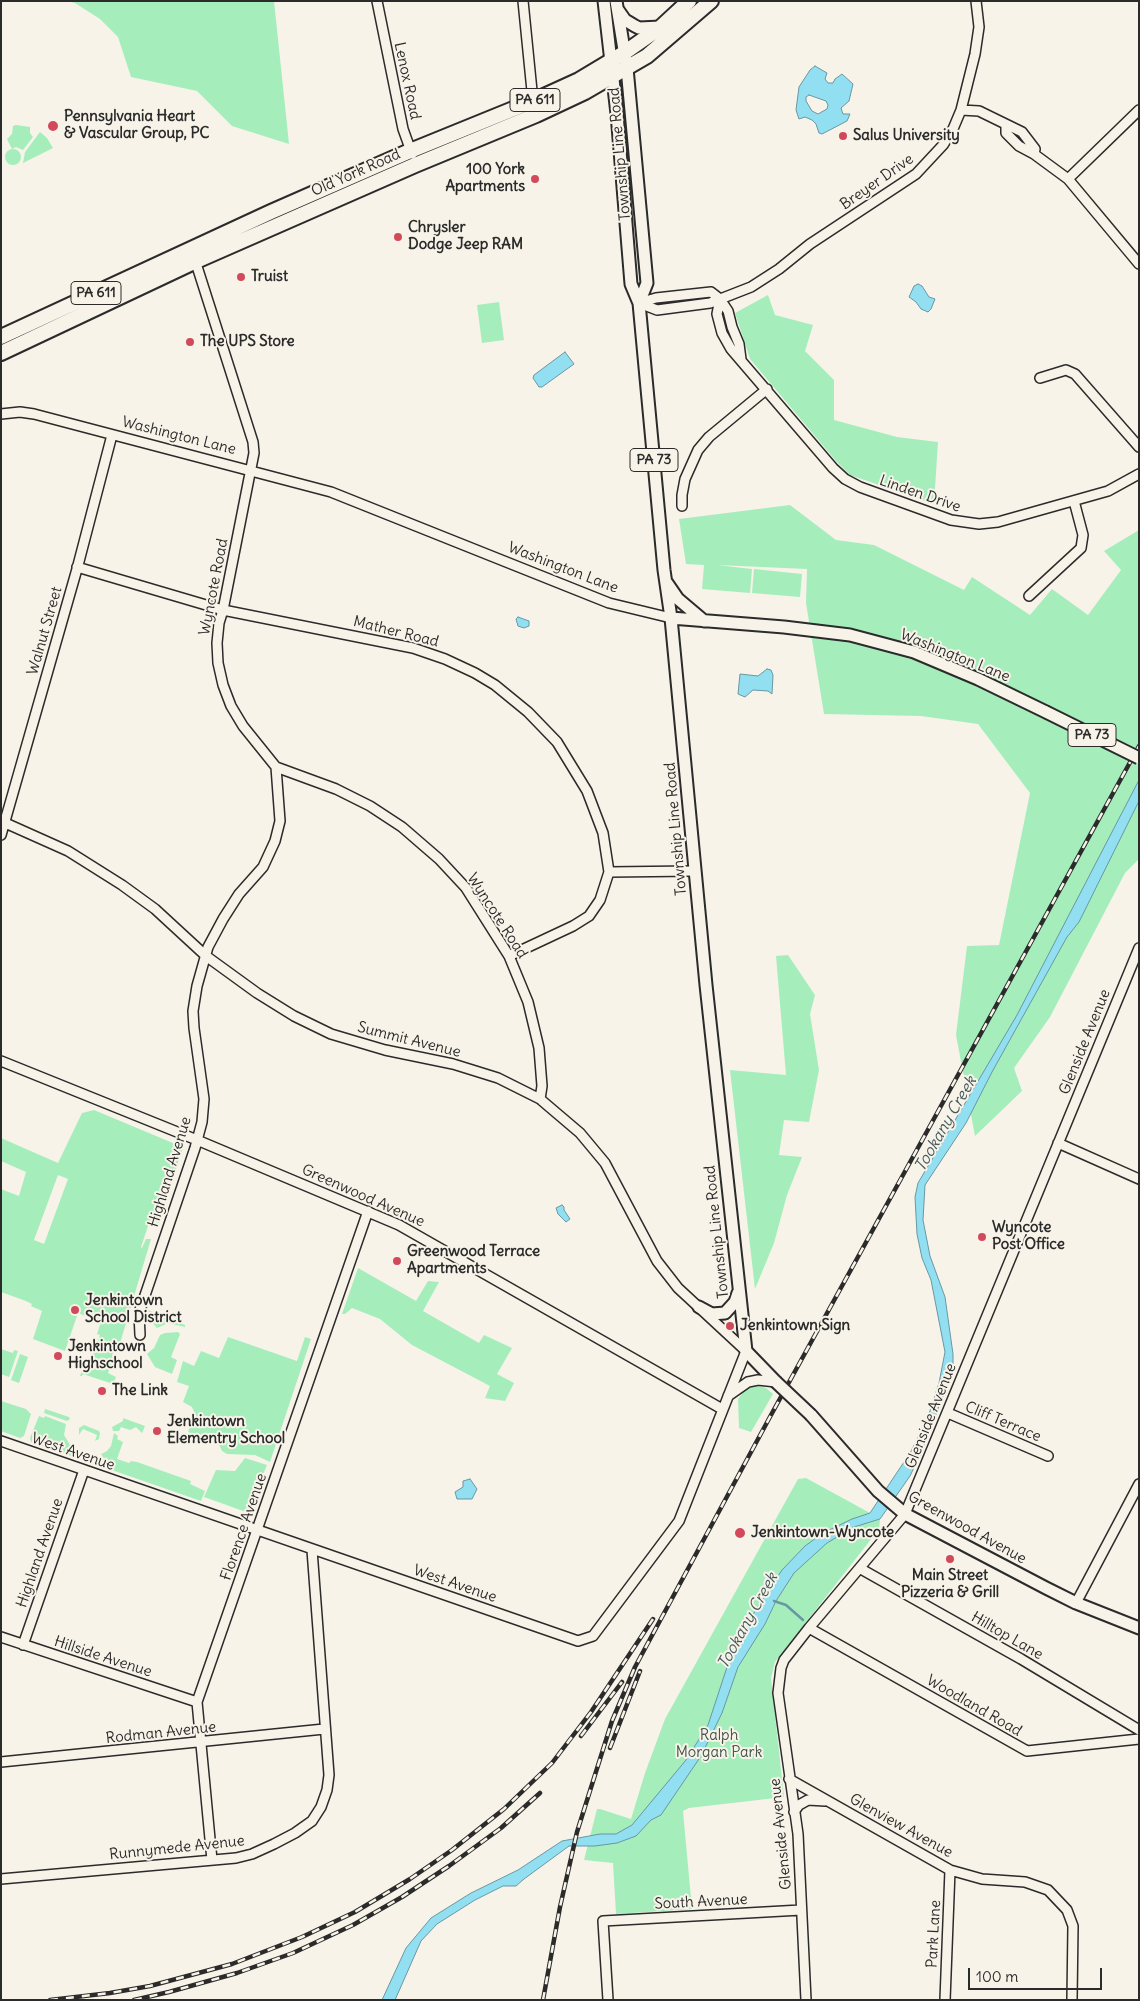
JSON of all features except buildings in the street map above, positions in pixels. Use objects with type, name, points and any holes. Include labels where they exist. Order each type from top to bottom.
[{"type":"highway","name":"Old York Road","points":[[1,353],[302,199],[410,151],[533,102],[579,80],[624,53],[661,27],[689,1]]},
{"type":"highway","name":"Old York Road","points":[[1,337],[193,255],[306,213],[536,115],[647,56],[668,40],[711,1]]},
{"type":"highway","points":[[302,199],[306,213]]},
{"type":"main road","name":"Township Line Road","points":[[604,1],[631,284],[639,303],[665,580],[671,618],[694,872],[746,1352]]},
{"type":"main road","name":"Township Line Road","points":[[617,6],[627,68],[646,283],[639,303]]},
{"type":"main road","points":[[617,6],[625,20],[639,28],[661,27]]},
{"type":"main road","points":[[665,580],[678,598],[704,621]]},
{"type":"main road","name":"Washington Lane","points":[[671,618],[784,627],[850,635],[914,652],[978,678],[1139,758]]},
{"type":"main road","points":[[699,1307],[712,1314],[725,1313],[735,1302],[738,1291]]},
{"type":"main road","name":"Greenwood Avenue","points":[[746,1352],[811,1415],[878,1491],[905,1514],[1076,1603],[1139,1628]]},
{"type":"street","name":"Lenox Road","points":[[377,1],[397,100],[415,165]]},
{"type":"street","points":[[523,1],[533,102]]},
{"type":"street","name":"Breyer Drive","points":[[639,303],[657,310],[710,303],[751,287],[779,269],[810,244],[916,174],[943,145],[953,129],[960,110],[979,27],[976,1]]},
{"type":"street","points":[[960,110],[979,111],[1006,126],[1006,133],[1019,146],[1034,154],[1068,179],[1139,264]]},
{"type":"street","points":[[1068,179],[1139,110]]},
{"type":"street","name":"Wyncote Road","points":[[193,255],[253,442],[254,453],[219,623],[217,643],[218,663],[223,685],[231,706],[276,767],[336,789],[370,806],[402,827],[439,860],[466,888],[509,956],[528,1002],[535,1029],[542,1086],[540,1099]]},
{"type":"street","name":"Linden Drive","points":[[720,298],[728,311],[739,344],[741,360],[837,472],[860,488],[952,520],[973,524],[992,524],[1108,492],[1139,474]]},
{"type":"street","points":[[1040,378],[1066,370],[1075,374],[1139,446]]},
{"type":"street","points":[[682,506],[685,479],[698,450],[709,437],[767,389]]},
{"type":"street","name":"Washington Lane","points":[[1,414],[20,412],[34,414],[331,492],[609,603],[671,618]]},
{"type":"street","name":"Walnut Street","points":[[1,835],[3,822],[77,568],[112,435]]},
{"type":"street","points":[[1029,596],[1081,548],[1083,535],[1074,501]]},
{"type":"street","name":"Mather Road","points":[[77,568],[223,610],[413,648],[475,672],[495,685],[528,712],[557,742],[569,759],[596,812],[603,833],[610,872],[600,900],[589,916],[573,926],[509,956]]},
{"type":"street","name":"Highland Avenue","points":[[140,1335],[139,1313],[202,1122],[204,1099],[196,1054],[193,1011],[197,986],[206,956],[223,919],[239,894],[263,867],[276,841],[280,821],[276,767]]},
{"type":"street","name":"Summit Avenue","points":[[3,822],[68,851],[125,887],[155,909],[206,956],[284,1010],[331,1034],[392,1052],[453,1064],[498,1078],[540,1099],[580,1134],[605,1163],[657,1262],[678,1288],[746,1352]]},
{"type":"street","points":[[610,872],[694,872]]},
{"type":"street","name":"Glenside Avenue","points":[[806,2000],[798,1834],[778,1693],[779,1675],[784,1660],[905,1514],[1139,948]]},
{"type":"street","name":"Greenwood Avenue","points":[[1,1061],[368,1211],[410,1232],[722,1409]]},
{"type":"street","points":[[1058,1143],[1139,1179]]},
{"type":"street","name":"Florence Avenue","points":[[212,1860],[197,1702],[368,1211]]},
{"type":"street","name":"West Avenue","points":[[1,1442],[578,1641],[593,1636],[679,1521],[746,1352]]},
{"type":"street","points":[[728,1396],[748,1382],[758,1380],[776,1382]]},
{"type":"street","name":"Cliff Terrace","points":[[948,1413],[1048,1456]]},
{"type":"street","name":"Highland Avenue","points":[[23,1645],[84,1470]]},
{"type":"street","points":[[1076,1603],[1139,1484]]},
{"type":"street","name":"Runnymede Avenue","points":[[1,1879],[212,1860],[252,1854],[312,1821],[321,1807],[329,1775],[324,1729],[312,1550]]},
{"type":"street","name":"Hilltop Lane","points":[[861,1569],[1021,1659],[1139,1730]]},
{"type":"street","name":"Woodland Road","points":[[810,1628],[1027,1752],[1139,1740]]},
{"type":"street","name":"Hillside Avenue","points":[[1,1637],[197,1702]]},
{"type":"street","name":"Rodman Avenue","points":[[1,1762],[324,1729]]},
{"type":"street","name":"Glenview Avenue","points":[[789,1779],[950,1870],[982,1879],[1034,1884],[1048,1890],[1059,1900],[1069,1915],[1073,1926],[1072,2000]]},
{"type":"street","name":"Glenview Avenue","points":[[794,1812],[808,1800],[830,1802]]},
{"type":"street","name":"Park Lane","points":[[945,2000],[950,1870]]},
{"type":"street","name":"South Avenue","points":[[608,2000],[603,1921],[801,1910]]},
{"type":"green space","points":[[67,1],[274,1],[289,144],[232,126],[197,91],[131,77],[118,37],[100,19],[75,3]]},
{"type":"green space","points":[[13,126],[30,127],[30,133],[33,137],[23,150],[16,147],[12,149],[7,139],[12,134]]},
{"type":"green space","points":[[40,132],[47,138],[53,148],[23,163],[25,152]]},
{"type":"green space","points":[[13,149],[21,157],[13,165],[5,157]]},
{"type":"green space","points":[[768,295],[775,315],[813,325],[805,351],[834,380],[834,420],[897,437],[938,442],[934,504],[850,475],[750,359],[735,313]]},
{"type":"green space","points":[[499,302],[504,340],[482,343],[477,305]]},
{"type":"green space","points":[[790,505],[836,540],[874,545],[964,590],[972,577],[1030,615],[1052,589],[1088,615],[1121,570],[1104,551],[1139,530],[1139,859],[1125,873],[1050,1017],[1014,1068],[1022,1091],[975,1136],[956,1035],[967,946],[999,945],[1030,793],[978,724],[921,716],[824,714],[806,603],[807,569],[717,565],[752,569],[750,593],[702,589],[704,565],[686,564],[679,519]]},
{"type":"green space","points":[[754,569],[802,574],[800,597],[752,593]]},
{"type":"green space","points":[[788,955],[815,995],[810,1014],[819,1070],[809,1122],[784,1120],[779,1155],[802,1157],[787,1195],[774,1243],[755,1289],[730,1070],[786,1075],[776,956]]},
{"type":"green space","points":[[94,1110],[180,1146],[182,1150],[159,1223],[150,1220],[141,1247],[146,1239],[151,1239],[121,1340],[112,1355],[113,1360],[108,1373],[116,1377],[113,1384],[83,1374],[80,1376],[86,1359],[91,1360],[100,1335],[97,1334],[101,1322],[78,1313],[65,1351],[33,1339],[42,1311],[31,1306],[32,1304],[26,1301],[1,1292],[1,1189],[19,1196],[26,1172],[1,1161],[1,1138],[58,1163],[82,1113]],"holes":[[[58,1175],[68,1179],[44,1244],[34,1240]]]},
{"type":"green space","points":[[358,1268],[416,1301],[428,1281],[439,1282],[423,1311],[479,1343],[484,1335],[512,1348],[497,1374],[514,1383],[505,1401],[485,1398],[490,1386],[412,1345],[380,1319],[352,1308],[345,1314],[342,1314]]},
{"type":"green space","points":[[148,1310],[185,1325],[185,1327],[168,1323],[157,1328],[150,1320]]},
{"type":"green space","points":[[178,1332],[180,1334],[171,1357],[177,1360],[172,1374],[155,1367],[147,1354],[154,1348],[160,1335]]},
{"type":"green space","points":[[228,1337],[297,1361],[305,1337],[311,1339],[270,1462],[255,1455],[227,1454],[222,1451],[219,1445],[188,1432],[195,1414],[192,1407],[183,1402],[189,1386],[177,1382],[183,1361],[194,1366],[201,1351],[219,1358]]},
{"type":"green space","points":[[1,1349],[13,1353],[14,1350],[18,1351],[9,1377],[1,1374]]},
{"type":"green space","points":[[20,1354],[28,1357],[19,1383],[11,1380]]},
{"type":"green space","points":[[759,1386],[766,1388],[773,1394],[751,1432],[739,1428],[738,1399],[744,1391],[751,1387]]},
{"type":"green space","points":[[1,1401],[26,1409],[31,1414],[24,1436],[20,1438],[1,1431]]},
{"type":"green space","points":[[45,1409],[70,1419],[67,1421],[44,1413]]},
{"type":"green space","points":[[39,1416],[44,1418],[45,1416],[66,1424],[64,1435],[70,1445],[79,1452],[77,1458],[31,1442],[30,1438]]},
{"type":"green space","points":[[123,1418],[145,1426],[142,1433],[136,1427],[130,1430],[121,1427],[119,1431],[113,1431],[112,1427],[123,1421]]},
{"type":"green space","points":[[84,1425],[99,1431],[99,1439],[95,1441],[97,1435],[83,1429],[79,1435],[79,1428]]},
{"type":"green space","points":[[114,1433],[118,1436],[117,1439],[123,1442],[117,1459],[129,1463],[131,1461],[137,1462],[191,1481],[190,1484],[205,1491],[201,1501],[103,1467],[110,1462],[105,1460],[101,1454],[111,1446]]},
{"type":"green space","points":[[245,1458],[267,1465],[262,1477],[258,1478],[246,1512],[204,1497],[216,1470],[235,1471]]},
{"type":"green space","name":"Ralph Morgan Park","points":[[806,1478],[880,1520],[879,1529],[775,1662],[771,1678],[784,1797],[689,1808],[683,1811],[692,1909],[616,1914],[613,1863],[584,1860],[597,1809],[631,1819],[645,1773],[665,1719],[798,1479]]},
{"type":"water","points":[[815,66],[827,73],[825,79],[828,83],[833,83],[842,74],[853,84],[849,101],[841,108],[843,114],[850,114],[847,121],[822,134],[819,133],[816,124],[812,120],[805,117],[799,119],[796,110],[799,87],[810,70]],"holes":[[[809,95],[826,101],[827,109],[818,114],[812,111],[806,101],[806,97]]]},
{"type":"water","points":[[918,284],[922,286],[929,297],[935,299],[928,312],[921,309],[909,297],[914,286]]},
{"type":"water","points":[[565,352],[574,364],[542,387],[539,387],[533,378],[534,375]]},
{"type":"water","points":[[518,617],[529,621],[529,626],[524,628],[518,626],[516,619]]},
{"type":"water","points":[[767,669],[771,670],[773,675],[772,694],[768,691],[753,690],[745,697],[738,694],[740,674],[758,676]]},
{"type":"water","points":[[1139,780],[1139,801],[1079,922],[1067,937],[966,1123],[925,1185],[923,1220],[930,1256],[945,1297],[953,1354],[953,1370],[921,1453],[910,1476],[880,1519],[854,1527],[827,1543],[794,1573],[738,1667],[722,1713],[701,1756],[661,1815],[651,1820],[636,1836],[617,1843],[595,1846],[569,1846],[516,1886],[503,1886],[475,1900],[437,1924],[421,1941],[395,2000],[382,2000],[406,1948],[431,1918],[471,1893],[518,1870],[562,1841],[600,1834],[616,1834],[632,1825],[686,1760],[708,1725],[729,1661],[755,1611],[782,1570],[805,1546],[823,1533],[852,1519],[870,1513],[910,1453],[927,1420],[939,1383],[945,1352],[931,1280],[922,1258],[917,1234],[915,1197],[918,1183],[1017,1015]]},
{"type":"water","points":[[562,1205],[570,1219],[566,1222],[558,1214],[556,1208]]},
{"type":"water","points":[[470,1479],[477,1489],[472,1499],[457,1499],[455,1492],[463,1487],[463,1481]]},
{"type":"waterway","name":"Tookany Creek","points":[[774,1601],[786,1605],[803,1620]]},
{"type":"railway","points":[[543,2000],[560,1907],[577,1832],[612,1721],[635,1667],[771,1415],[1139,746]]},
{"type":"railway","points":[[50,2000],[150,1986],[232,1964],[302,1937],[355,1912],[410,1879],[452,1850],[504,1809],[552,1763],[591,1712],[653,1619]]},
{"type":"railway","points":[[610,1748],[640,1671]]},
{"type":"railway","points":[[581,1736],[622,1682]]},
{"type":"railway","points":[[134,2000],[237,1973],[293,1953],[353,1925],[402,1897],[449,1866],[501,1828],[540,1793]]},
{"type":"place","name":"Pennsylvania Heart & Vascular Group, PC","points":[[53,126]]},
{"type":"place","name":"Salus University","points":[[843,136]]},
{"type":"place","name":"100 York Apartments","points":[[535,179]]},
{"type":"place","name":"Chrysler Dodge Jeep RAM","points":[[398,237]]},
{"type":"place","name":"Truist","points":[[241,277]]},
{"type":"place","name":"The UPS Store","points":[[190,342]]},
{"type":"place","name":"Wyncote Post Office","points":[[982,1237]]},
{"type":"place","name":"Greenwood Terrace Apartments","points":[[397,1261]]},
{"type":"place","name":"Jenkintown School District","points":[[75,1310]]},
{"type":"place","name":"Jenkintown Sign","points":[[730,1326]]},
{"type":"place","name":"Jenkintown Highschool","points":[[58,1356]]},
{"type":"place","name":"The Link","points":[[102,1391]]},
{"type":"place","name":"Jenkintown Elementry School","points":[[157,1431]]},
{"type":"place","name":"Jenkintown-Wyncote","points":[[740,1533]]},
{"type":"place","name":"Main Street Pizzeria & Grill","points":[[950,1559]]}]
